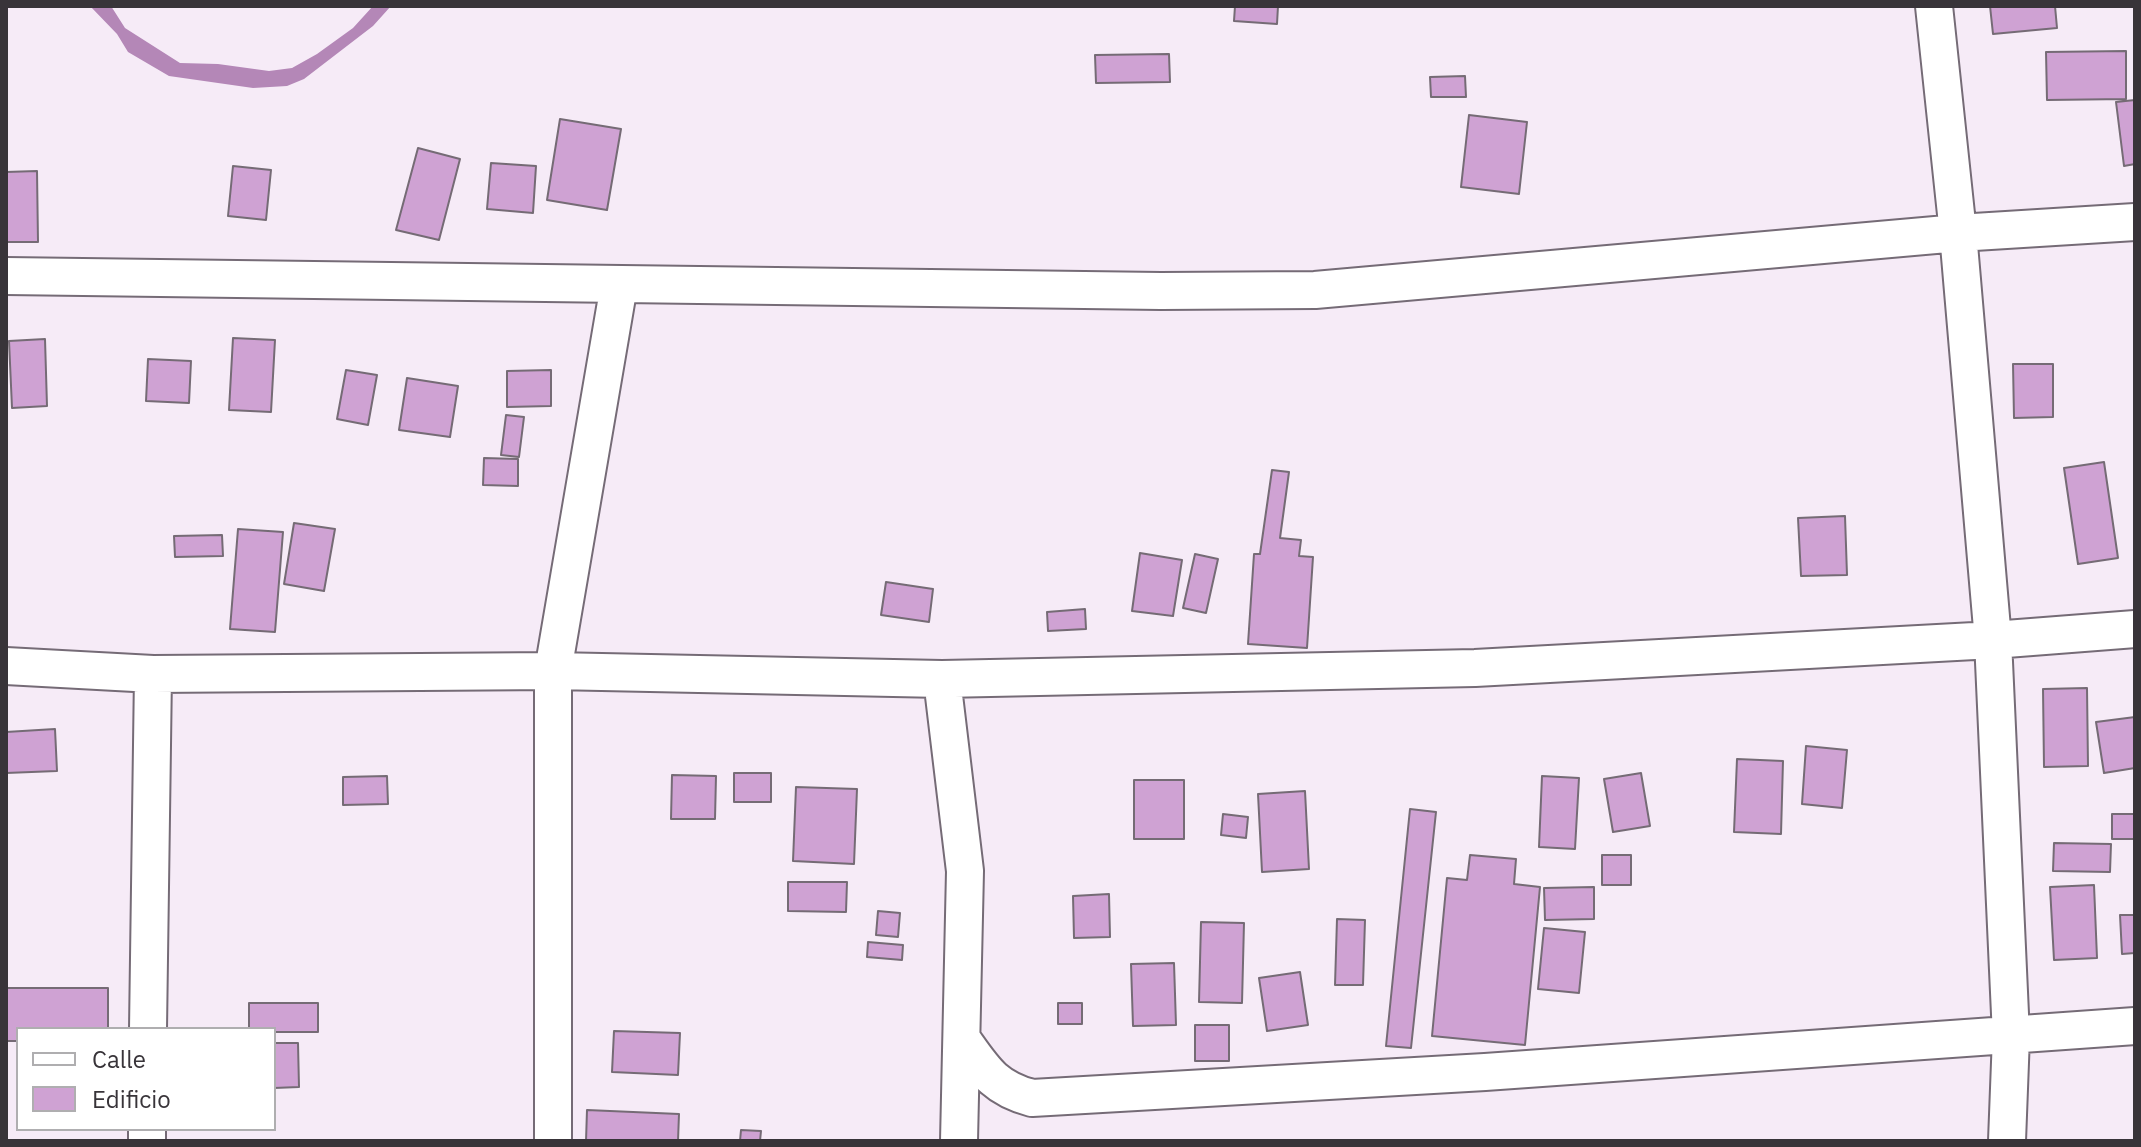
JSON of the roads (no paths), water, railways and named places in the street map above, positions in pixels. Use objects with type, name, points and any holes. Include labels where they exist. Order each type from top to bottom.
[{"type":"street","points":[[1934,6],[1958,233],[1993,640],[2011,1036],[2007,1141]]},
{"type":"street","points":[[6,276],[1161,291],[1315,290],[1958,233],[2135,222]]},
{"type":"street","points":[[553,1141],[553,671],[619,285]]},
{"type":"street","points":[[6,666],[153,674],[553,671],[942,679],[1475,668],[1993,640],[2135,629]]},
{"type":"street","points":[[148,1027],[153,674]]},
{"type":"street","points":[[942,679],[965,871],[959,1141]]},
{"type":"street","points":[[962,1039],[990,1077],[1009,1092],[1032,1098],[2135,1026]]}]
